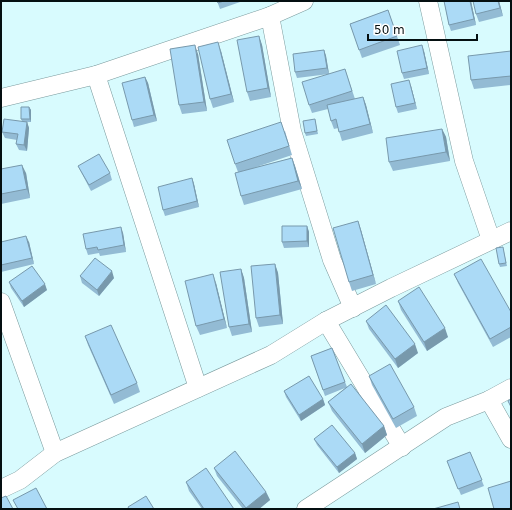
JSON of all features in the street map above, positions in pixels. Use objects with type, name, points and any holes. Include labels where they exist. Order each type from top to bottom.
[{"type":"street","points":[[1,98],[96,75],[270,16],[304,1]]},
{"type":"street","points":[[428,1],[464,161],[491,240]]},
{"type":"street","points":[[270,16],[292,131],[332,260],[353,308]]},
{"type":"street","points":[[96,75],[198,388]]},
{"type":"street","points":[[1,489],[20,480],[55,453],[271,355],[326,321],[511,230]]},
{"type":"street","points":[[1,302],[55,453]]},
{"type":"street","points":[[326,321],[402,447]]},
{"type":"street","points":[[306,509],[446,417],[489,400],[511,388]]},
{"type":"street","points":[[489,400],[511,439]]},
{"type":"building","points":[[444,1],[470,1],[474,19],[449,25]]},
{"type":"building","points":[[473,1],[498,1],[500,8],[476,14]]},
{"type":"building","points":[[388,10],[397,36],[359,50],[350,24]]},
{"type":"building","points":[[259,36],[268,88],[247,92],[237,40]]},
{"type":"building","points":[[218,42],[231,94],[210,99],[198,47]]},
{"type":"building","points":[[195,45],[204,102],[179,105],[170,49]]},
{"type":"building","points":[[422,45],[427,68],[402,73],[397,51]]},
{"type":"building","points":[[324,50],[327,68],[295,72],[293,54]]},
{"type":"building","points":[[511,51],[511,76],[471,80],[468,56]]},
{"type":"building","points":[[345,69],[352,91],[309,105],[302,82]]},
{"type":"building","points":[[145,77],[154,115],[132,120],[122,83]]},
{"type":"building","points":[[409,80],[415,103],[396,107],[391,84]]},
{"type":"building","points":[[363,97],[370,124],[339,132],[336,119],[331,121],[327,105]]},
{"type":"building","points":[[21,107],[29,107],[30,119],[21,119]]},
{"type":"building","points":[[4,119],[27,122],[24,145],[16,144],[18,134],[2,132]]},
{"type":"building","points":[[315,119],[317,131],[305,133],[303,121]]},
{"type":"building","points":[[281,122],[289,146],[235,164],[227,140]]},
{"type":"building","points":[[442,129],[446,152],[389,162],[386,138]]},
{"type":"building","points":[[99,154],[110,173],[89,185],[78,166]]},
{"type":"building","points":[[292,158],[298,181],[241,196],[235,173]]},
{"type":"building","points":[[22,165],[27,189],[1,194],[1,169]]},
{"type":"building","points":[[192,178],[197,201],[163,210],[158,187]]},
{"type":"building","points":[[358,221],[373,275],[349,282],[333,228]]},
{"type":"building","points":[[282,226],[307,226],[307,241],[282,242]]},
{"type":"building","points":[[121,227],[124,245],[98,250],[97,247],[86,249],[83,234]]},
{"type":"building","points":[[26,236],[32,258],[1,265],[1,242]]},
{"type":"building","points":[[503,247],[506,263],[499,264],[496,248]]},
{"type":"building","points":[[95,258],[112,271],[97,290],[80,276]]},
{"type":"building","points":[[481,259],[511,312],[511,327],[490,339],[454,274]]},
{"type":"building","points":[[275,264],[280,315],[256,318],[251,266]]},
{"type":"building","points":[[32,266],[45,284],[22,301],[9,282]]},
{"type":"building","points":[[241,269],[249,324],[229,327],[220,272]]},
{"type":"building","points":[[213,274],[224,319],[196,326],[185,281]]},
{"type":"building","points":[[419,287],[445,328],[424,342],[398,301]]},
{"type":"building","points":[[386,305],[415,344],[395,359],[366,321]]},
{"type":"building","points":[[111,325],[137,383],[111,395],[85,336]]},
{"type":"building","points":[[332,348],[345,382],[323,390],[311,356]]},
{"type":"building","points":[[390,364],[414,407],[393,419],[369,376]]},
{"type":"building","points":[[309,376],[323,399],[299,415],[284,391]]},
{"type":"building","points":[[351,384],[384,426],[362,444],[328,402]]},
{"type":"building","points":[[511,399],[511,407],[508,401]]},
{"type":"building","points":[[332,425],[355,453],[337,467],[314,439]]},
{"type":"building","points":[[235,451],[266,492],[246,508],[214,468]]},
{"type":"building","points":[[470,452],[482,480],[458,489],[447,461]]},
{"type":"building","points":[[206,468],[234,509],[204,509],[186,482]]},
{"type":"building","points":[[511,481],[511,508],[494,509],[488,488]]},
{"type":"building","points":[[36,488],[47,509],[18,509],[13,500]]},
{"type":"building","points":[[6,496],[13,509],[1,509],[1,498]]},
{"type":"building","points":[[146,496],[154,509],[129,509],[128,507]]},
{"type":"building","points":[[458,502],[460,509],[433,509]]}]
